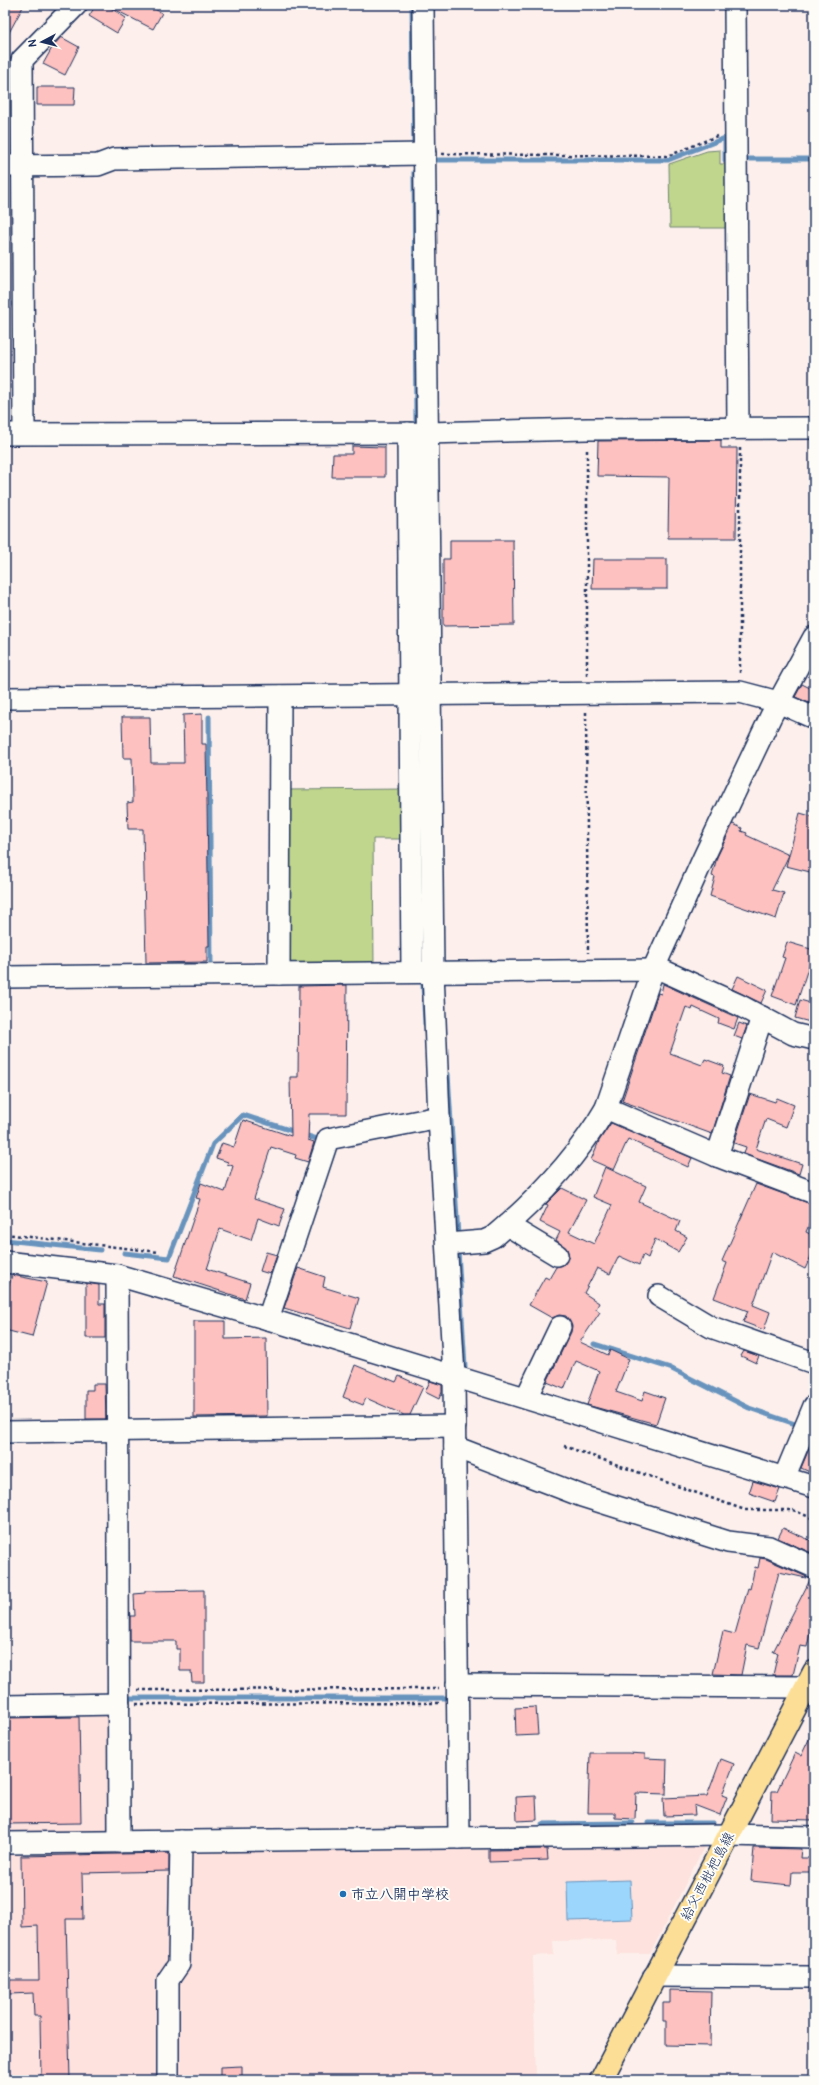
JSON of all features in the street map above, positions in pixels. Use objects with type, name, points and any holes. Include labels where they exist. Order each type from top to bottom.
[{"type":"main road","name":"給父西枇杷島線","points":[[601,2080],[810,1680]]},
{"type":"street","points":[[5,73],[22,60],[76,5]]},
{"type":"street","points":[[412,972],[417,699],[418,433],[425,160],[424,5]]},
{"type":"street","points":[[735,5],[740,428]]},
{"type":"street","points":[[22,60],[14,166],[14,433],[418,433],[814,428]]},
{"type":"street","points":[[14,166],[98,165],[115,172],[425,160]]},
{"type":"street","points":[[448,1244],[484,1241],[493,1237],[507,1225],[561,1172],[606,1108],[653,970],[704,857],[778,702],[814,637]]},
{"type":"street","points":[[5,712],[417,699],[740,692],[778,702],[814,718]]},
{"type":"street","points":[[5,698],[280,703]]},
{"type":"street","points":[[417,699],[433,972],[439,1117],[448,1244],[454,1376],[459,1838]]},
{"type":"street","points":[[279,974],[280,703]]},
{"type":"street","points":[[5,977],[653,970],[664,971],[739,1005],[793,1034],[814,1039]]},
{"type":"street","points":[[717,1156],[762,1017]]},
{"type":"street","points":[[606,1108],[717,1156],[814,1193]]},
{"type":"street","points":[[268,1319],[328,1139],[439,1117]]},
{"type":"street","points":[[507,1225],[557,1255]]},
{"type":"street","points":[[5,1262],[117,1275],[268,1319],[814,1487]]},
{"type":"street","points":[[117,1275],[119,1842]]},
{"type":"street","points":[[659,1296],[711,1327],[814,1363]]},
{"type":"street","points":[[526,1398],[560,1327]]},
{"type":"street","points":[[784,1478],[814,1406]]},
{"type":"street","points":[[5,1432],[455,1426]]},
{"type":"street","points":[[455,1447],[582,1496],[728,1542],[769,1547],[814,1568]]},
{"type":"street","points":[[457,1692],[810,1680]]},
{"type":"street","points":[[5,1691],[119,1697]]},
{"type":"street","points":[[5,1706],[119,1697]]},
{"type":"street","points":[[5,1843],[730,1835],[814,1837]]},
{"type":"street","points":[[168,2080],[168,1980],[179,1964],[181,1841]]},
{"type":"street","points":[[654,1976],[814,1977]]},
{"type":"path","points":[[425,160],[668,156],[736,129]]},
{"type":"path","points":[[740,428],[740,692]]},
{"type":"path","points":[[5,1234],[159,1252]]},
{"type":"path","points":[[564,1446],[745,1510],[793,1510],[814,1519]]},
{"type":"path","points":[[119,1697],[457,1692]]},
{"type":"path","points":[[119,1697],[457,1692]]},
{"type":"shaded area","name":"市立八開中学校","points":[[112,1707],[113,1849],[705,1845],[650,1954],[617,1954],[616,1940],[553,1941],[554,1955],[533,1956],[536,2080],[5,2080],[5,1708]]},
{"type":"green space","points":[[720,150],[720,164],[729,164],[730,228],[670,228],[669,164],[707,151]]},
{"type":"green space","points":[[407,789],[408,839],[373,839],[374,968],[289,969],[283,790]]},
{"type":"water","points":[[630,1880],[632,1919],[568,1921],[567,1882]]},
{"type":"building","points":[[5,5],[24,5],[5,40]]},
{"type":"building","points":[[96,5],[106,5],[126,18],[117,33],[89,16]]},
{"type":"building","points":[[106,5],[147,5],[162,13],[153,29]]},
{"type":"building","points":[[61,37],[79,47],[65,75],[43,64],[53,46]]},
{"type":"building","points":[[37,87],[75,87],[74,105],[37,105]]},
{"type":"building","points":[[721,440],[721,448],[737,448],[736,538],[668,538],[669,477],[597,476],[598,441]]},
{"type":"building","points":[[352,446],[385,447],[385,477],[332,477],[333,454],[352,454]]},
{"type":"building","points":[[450,540],[513,540],[514,625],[443,626],[443,559],[450,559]]},
{"type":"building","points":[[593,559],[667,559],[667,589],[592,589]]},
{"type":"building","points":[[802,684],[814,690],[814,705],[795,697]]},
{"type":"building","points":[[202,714],[202,744],[206,744],[209,946],[207,946],[207,962],[146,963],[143,829],[128,829],[127,803],[133,802],[132,758],[123,758],[122,717],[150,717],[151,763],[184,763],[183,715]]},
{"type":"building","points":[[800,813],[814,817],[814,873],[786,866]]},
{"type":"building","points":[[733,824],[742,828],[741,831],[747,833],[746,835],[789,855],[772,890],[784,893],[776,919],[710,896],[715,877],[712,876],[717,857]]},
{"type":"building","points":[[787,942],[814,950],[796,1005],[772,996],[785,958],[782,957]]},
{"type":"building","points":[[738,976],[767,990],[761,1003],[732,989]]},
{"type":"building","points":[[663,984],[738,1018],[734,1029],[718,1023],[719,1019],[693,1007],[692,1010],[686,1007],[670,1053],[702,1065],[705,1059],[724,1066],[722,1073],[730,1076],[712,1134],[622,1101],[658,993],[661,994]]},
{"type":"building","points":[[347,985],[346,1114],[309,1114],[308,1140],[314,1142],[308,1162],[295,1158],[296,1155],[271,1147],[254,1199],[285,1209],[279,1226],[258,1218],[251,1240],[220,1229],[207,1269],[250,1283],[245,1299],[174,1276],[200,1199],[196,1198],[201,1183],[225,1192],[233,1166],[227,1164],[228,1162],[216,1158],[222,1143],[234,1147],[243,1120],[291,1136],[290,1077],[298,1077],[299,986]]},
{"type":"building","points":[[800,1000],[814,1004],[814,1023],[795,1018]]},
{"type":"building","points":[[739,1023],[747,1026],[742,1039],[734,1036]]},
{"type":"building","points":[[750,1094],[775,1102],[777,1098],[794,1105],[786,1127],[766,1119],[756,1149],[802,1164],[799,1174],[744,1154],[746,1147],[734,1143]]},
{"type":"building","points":[[611,1123],[692,1158],[688,1167],[628,1139],[614,1170],[591,1160],[599,1141]]},
{"type":"building","points":[[605,1167],[646,1186],[639,1202],[680,1221],[676,1231],[687,1237],[678,1252],[655,1239],[648,1258],[643,1255],[639,1265],[619,1256],[610,1274],[597,1268],[584,1293],[599,1303],[596,1309],[600,1312],[580,1342],[608,1355],[610,1350],[629,1359],[616,1392],[642,1401],[645,1391],[665,1398],[656,1424],[587,1405],[599,1371],[576,1361],[564,1389],[547,1382],[571,1332],[572,1326],[566,1316],[559,1315],[552,1318],[529,1305],[545,1277],[549,1279],[556,1267],[563,1265],[569,1256],[567,1249],[556,1240],[560,1232],[540,1222],[548,1205],[546,1204],[562,1188],[586,1200],[569,1232],[594,1244],[612,1205],[593,1197]]},
{"type":"building","points":[[756,1184],[814,1205],[814,1213],[806,1232],[814,1236],[814,1250],[805,1269],[772,1252],[753,1305],[770,1312],[764,1330],[743,1322],[748,1311],[714,1298],[727,1263],[722,1261]]},
{"type":"building","points":[[266,1252],[277,1255],[270,1274],[260,1271]]},
{"type":"building","points":[[298,1268],[325,1277],[323,1287],[359,1298],[350,1328],[284,1308]]},
{"type":"building","points":[[12,1275],[47,1282],[32,1337],[5,1330],[5,1284],[9,1285]]},
{"type":"building","points":[[86,1283],[99,1285],[99,1304],[105,1304],[105,1338],[86,1338]]},
{"type":"building","points":[[194,1321],[225,1321],[225,1339],[266,1338],[267,1416],[194,1417]]},
{"type":"building","points":[[744,1351],[759,1356],[756,1363],[741,1356]]},
{"type":"building","points":[[355,1365],[396,1382],[399,1376],[423,1387],[410,1415],[404,1415],[366,1398],[363,1405],[343,1397]]},
{"type":"building","points":[[430,1381],[442,1385],[442,1391],[439,1399],[425,1392]]},
{"type":"building","points":[[93,1384],[105,1384],[106,1419],[86,1419],[86,1390],[93,1390]]},
{"type":"building","points":[[814,1437],[814,1474],[801,1468]]},
{"type":"building","points":[[753,1481],[780,1489],[775,1502],[749,1493]]},
{"type":"building","points":[[783,1528],[814,1542],[814,1554],[778,1538]]},
{"type":"building","points":[[760,1558],[766,1559],[807,1577],[779,1572],[759,1648],[747,1645],[741,1675],[713,1674],[723,1631],[735,1634],[748,1588],[750,1589],[755,1567],[758,1568]]},
{"type":"building","points":[[811,1578],[814,1579],[814,1616],[807,1647],[800,1646],[793,1675],[773,1675],[778,1653],[773,1652]]},
{"type":"building","points":[[204,1590],[204,1682],[192,1682],[191,1671],[180,1671],[180,1649],[176,1649],[176,1641],[130,1641],[130,1616],[135,1616],[134,1594],[145,1593],[145,1591]]},
{"type":"building","points":[[536,1707],[538,1735],[516,1736],[515,1708]]},
{"type":"building","points":[[79,1717],[81,1823],[5,1824],[5,1718]]},
{"type":"building","points":[[814,1729],[814,1820],[771,1819],[772,1791],[777,1791],[795,1753],[801,1756]]},
{"type":"building","points":[[590,1753],[645,1754],[645,1758],[667,1759],[666,1794],[636,1793],[635,1819],[615,1818],[615,1813],[588,1813]]},
{"type":"building","points":[[721,1759],[734,1764],[722,1795],[727,1797],[720,1815],[694,1805],[695,1815],[664,1816],[663,1798],[707,1796]]},
{"type":"building","points":[[536,1796],[537,1820],[517,1821],[516,1797]]},
{"type":"building","points":[[754,1848],[801,1849],[800,1858],[814,1858],[814,1872],[792,1872],[791,1885],[751,1881]]},
{"type":"building","points":[[547,1849],[548,1860],[489,1862],[489,1850]]},
{"type":"building","points":[[169,1853],[169,1871],[82,1873],[83,1919],[66,1919],[70,2080],[41,2080],[40,2016],[34,2016],[33,1993],[9,1994],[9,1980],[39,1980],[38,1926],[22,1927],[21,1856]]},
{"type":"building","points":[[670,1990],[711,1991],[710,2046],[666,2045],[666,2021],[663,2021],[663,2003],[670,2003]]},
{"type":"building","points":[[242,2066],[242,2080],[220,2080],[220,2067]]},
{"type":"waterway","points":[[412,5],[414,148]]},
{"type":"waterway","points":[[433,165],[433,160],[668,160],[725,138],[725,160]]},
{"type":"waterway","points":[[742,159],[814,159]]},
{"type":"waterway","points":[[414,172],[416,420]]},
{"type":"waterway","points":[[209,717],[211,967]]},
{"type":"waterway","points":[[423,984],[425,1024]]},
{"type":"waterway","points":[[448,1074],[458,1236]]},
{"type":"waterway","points":[[124,1253],[169,1258],[213,1144],[243,1115],[320,1140]]},
{"type":"waterway","points":[[5,1240],[100,1250]]},
{"type":"waterway","points":[[458,1251],[465,1367]]},
{"type":"waterway","points":[[594,1344],[670,1368],[749,1408],[798,1425]]},
{"type":"waterway","points":[[125,1698],[447,1698]]},
{"type":"waterway","points":[[542,1824],[632,1823]]},
{"type":"waterway","points":[[648,1823],[713,1823]]},
{"type":"place","name":"市立八開中学校","points":[[343,1894]]}]
